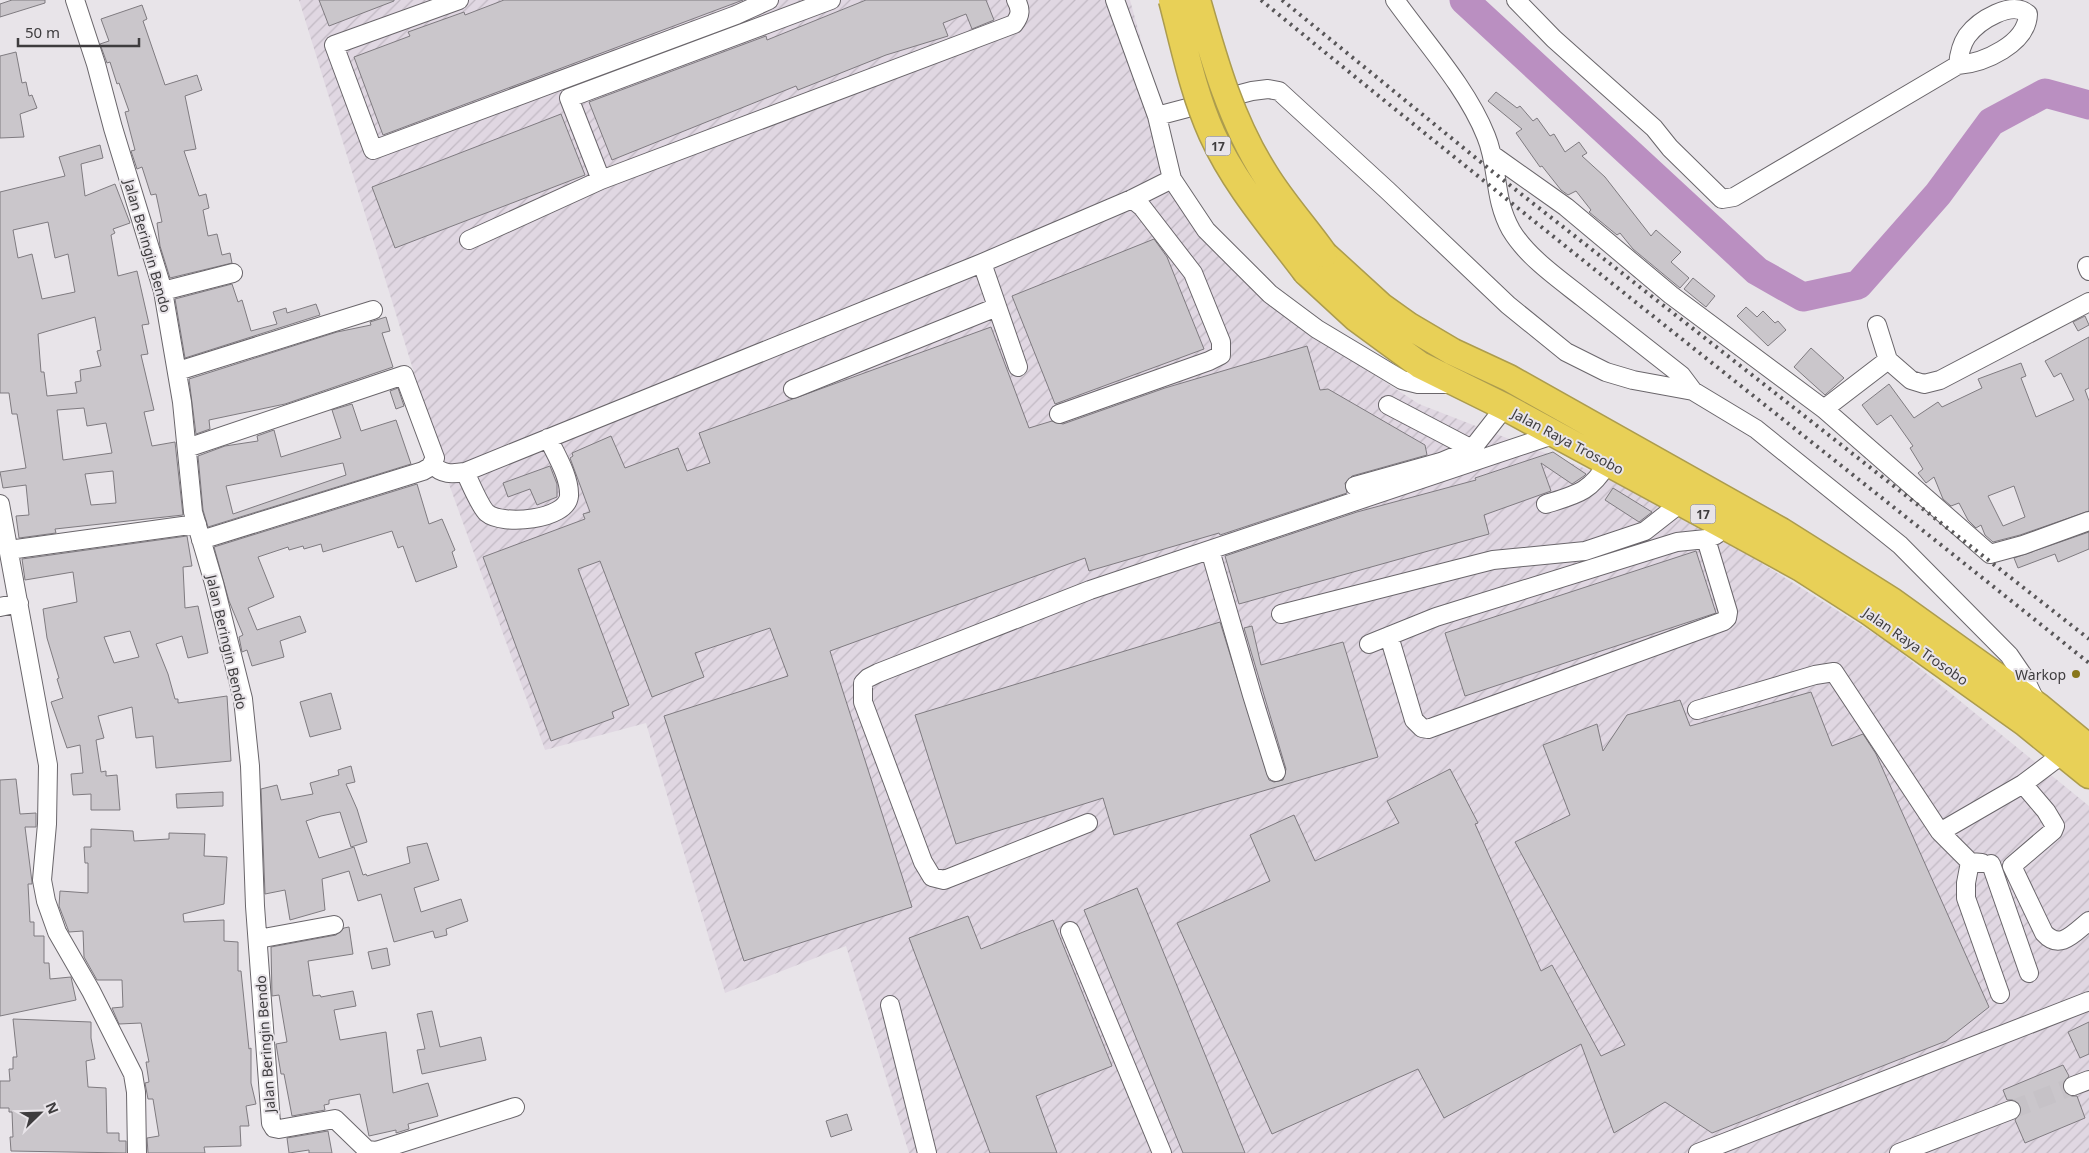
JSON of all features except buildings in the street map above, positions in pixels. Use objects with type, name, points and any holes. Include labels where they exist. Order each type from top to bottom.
[{"type":"highway","name":"Jalan Raya Trosobo","points":[[1172,0],[1202,110],[1212,135],[1248,196],[1306,272],[1356,318],[1403,354],[1556,434],[1801,568],[2077,750]]},
{"type":"highway","name":"Jalan Raya Trosobo","points":[[1197,0],[1226,96],[1249,146],[1265,174],[1324,254],[1381,306],[1409,326],[1453,352],[1509,378],[1781,531],[1892,601],[2038,706],[2077,750],[2089,774]]},
{"type":"street","name":"Jalan Beringin Bendo","points":[[75,0],[96,64],[113,128],[163,291],[178,372],[193,512],[243,699],[250,766],[258,939],[270,1117],[274,1128],[335,1119],[367,1150],[376,1151],[515,1107]]},
{"type":"street","points":[[459,0],[334,46],[373,150],[570,78],[736,15],[769,0]]},
{"type":"street","points":[[601,180],[569,98],[831,0]]},
{"type":"street","points":[[470,240],[601,180],[1014,24],[1018,19],[1020,9],[1016,0]]},
{"type":"street","points":[[1115,0],[1157,116],[1172,179],[1206,230],[1238,265],[1270,294],[1317,329],[1402,380],[1418,384],[1458,384]]},
{"type":"street","points":[[1395,0],[1470,105],[1485,133],[1494,156],[1494,172],[1502,208],[1512,231],[1526,248],[1560,280],[1682,376],[1693,391]]},
{"type":"street","points":[[1521,2],[1554,39],[1654,128],[1677,155],[1722,199],[1734,196],[1958,65]]},
{"type":"street","points":[[1157,116],[1252,91],[1268,89],[1279,91],[1508,305],[1566,352],[1606,372],[1633,380],[1693,391],[1756,429],[1900,545],[2009,655],[2024,677],[2038,706]]},
{"type":"street","points":[[1494,156],[1566,207],[1671,295],[1824,409],[1990,554],[2024,545],[2089,521]]},
{"type":"street","points":[[432,464],[438,471],[450,474],[466,472],[982,263],[1132,199],[1172,179]]},
{"type":"street","points":[[1059,414],[1209,361],[1220,355],[1221,342],[1193,273],[1142,207],[1132,199]]},
{"type":"street","points":[[982,263],[1018,367]]},
{"type":"street","points":[[163,291],[233,273]]},
{"type":"street","points":[[1877,325],[1888,360],[1911,380],[1924,384],[1940,380],[2089,302]]},
{"type":"street","points":[[794,389],[996,307]]},
{"type":"street","points":[[178,372],[373,310]]},
{"type":"street","points":[[1824,409],[1888,360]]},
{"type":"street","points":[[9,550],[199,532],[423,471],[432,464],[435,458],[404,375],[187,448]]},
{"type":"street","points":[[1388,405],[1472,449]]},
{"type":"street","points":[[1355,486],[1441,462],[1472,449],[1505,407]]},
{"type":"street","points":[[1088,823],[944,880],[932,877],[923,862],[863,702],[863,683],[878,673],[1074,596],[1556,434]]},
{"type":"street","points":[[466,472],[486,513],[503,520],[542,517],[561,509],[569,498],[567,480],[548,438]]},
{"type":"street","points":[[1546,504],[1580,493],[1597,481],[1608,462]]},
{"type":"street","points":[[1281,614],[1493,560],[1585,552],[1644,531],[1682,502]]},
{"type":"street","points":[[0,504],[48,765],[47,824],[42,880],[46,901],[57,932],[92,990],[133,1074],[136,1092],[137,1153]]},
{"type":"street","points":[[1369,644],[1436,617],[1677,542],[1706,539],[1730,529]]},
{"type":"street","points":[[1389,636],[1414,720],[1422,728],[1428,729],[1724,621],[1727,618],[1728,612],[1706,539]]},
{"type":"street","points":[[1210,550],[1276,772]]},
{"type":"street","points":[[0,607],[19,603]]},
{"type":"street","points":[[1697,710],[1821,674],[1834,672],[1940,832],[1970,862],[2012,866],[2053,831],[2055,826],[2046,811],[2023,784]]},
{"type":"street","points":[[1940,832],[2077,750]]},
{"type":"street","points":[[1970,862],[1966,883],[1966,898],[2000,994]]},
{"type":"street","points":[[1991,864],[2029,973]]},
{"type":"street","points":[[2012,866],[2044,933],[2050,939],[2056,942],[2063,941],[2089,921]]},
{"type":"street","points":[[258,939],[334,925]]},
{"type":"street","points":[[1070,931],[1162,1153]]},
{"type":"street","points":[[1698,1153],[2089,1001]]},
{"type":"street","points":[[890,1005],[927,1153]]},
{"type":"street","points":[[1899,1153],[1940,1146],[2011,1110]]},
{"type":"shaded area","points":[[299,0],[1130,0],[1150,73],[1169,188],[1306,331],[1419,404],[1653,495],[1889,643],[2089,806],[2089,1153],[909,1153],[846,946],[725,993],[646,723],[545,750],[445,473]]},
{"type":"waterway","points":[[1464,0],[1757,271],[1803,297],[1858,285],[1938,194],[1991,122],[2045,93],[2089,105]]},
{"type":"tunnel","points":[[2011,1110],[2073,1086]]},
{"type":"railway","points":[[1261,0],[1570,250],[2089,663]]},
{"type":"railway","points":[[1282,0],[1493,172],[2089,639]]},
{"type":"place","name":"Warkop","points":[[2076,674]]}]
